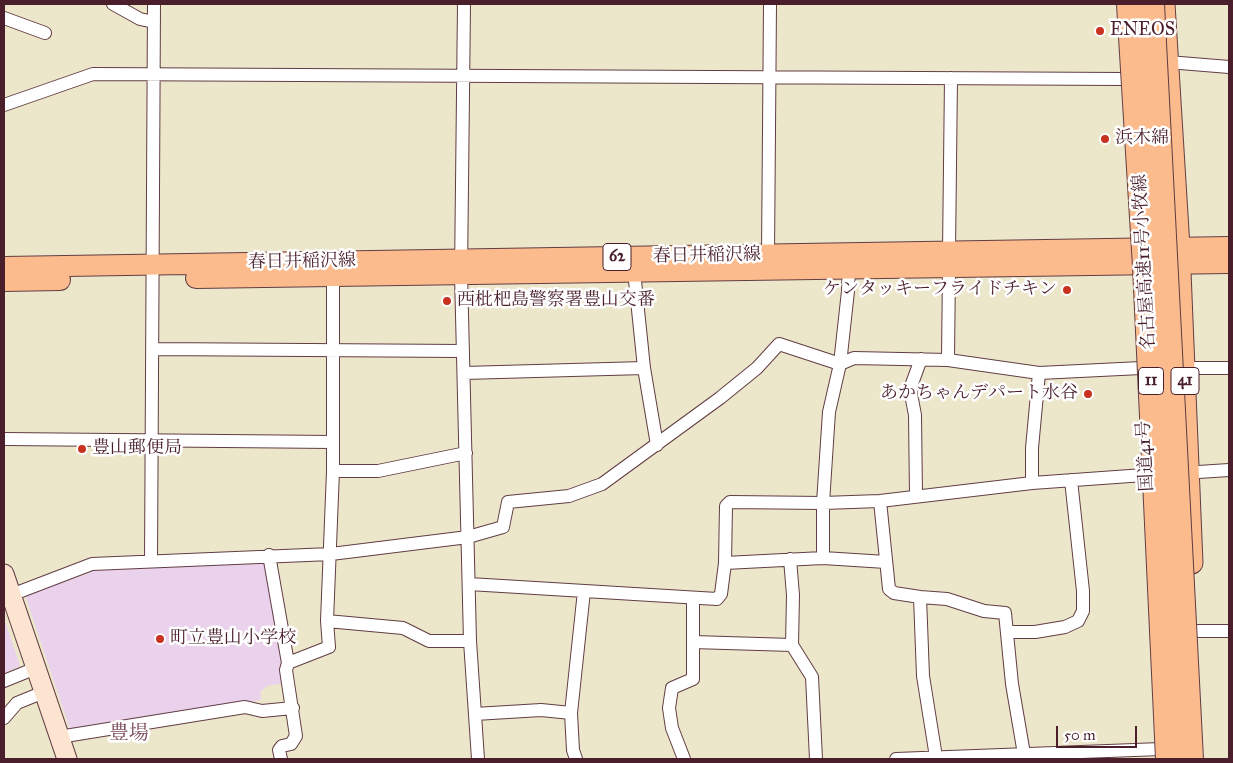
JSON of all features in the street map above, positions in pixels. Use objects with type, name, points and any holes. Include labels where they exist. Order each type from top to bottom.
[{"type":"highway","name":"国道41号","points":[[1121,4],[1164,756]]},
{"type":"highway","name":"名古屋高速11号小牧線","points":[[1129,4],[1146,267],[1164,756]]},
{"type":"highway","name":"名古屋高速11号小牧線","points":[[1152,4],[1191,759]]},
{"type":"highway","name":"41","points":[[1164,4],[1179,255],[1201,759]]},
{"type":"main road","name":"春日井稲沢線","points":[[4,267],[333,276],[462,267],[634,272],[849,260],[1134,257],[1179,255],[1229,247]]},
{"type":"main road","name":"春日井稲沢線","points":[[4,281],[153,272],[462,267],[768,255],[849,260]]},
{"type":"main road","name":"春日井稲沢線","points":[[1179,255],[1229,263]]},
{"type":"main road","points":[[4,574],[67,759]]},
{"type":"street","points":[[114,4],[140,19],[154,22]]},
{"type":"street","points":[[151,561],[154,4]]},
{"type":"street","points":[[464,4],[463,352],[470,641],[478,759]]},
{"type":"street","points":[[768,255],[770,4]]},
{"type":"street","points":[[4,18],[45,33]]},
{"type":"street","points":[[1168,62],[1229,67]]},
{"type":"street","points":[[4,105],[93,74],[1125,79]]},
{"type":"street","points":[[948,360],[951,78]]},
{"type":"street","points":[[823,558],[823,504],[829,412],[840,364],[848,291],[849,260]]},
{"type":"street","points":[[634,272],[644,368],[656,445]]},
{"type":"street","points":[[288,663],[329,647],[327,621],[332,554],[333,276]]},
{"type":"street","points":[[11,595],[92,564],[269,555],[332,554],[468,537],[503,528],[508,502],[569,496],[602,484],[749,374],[779,344],[840,364],[854,358],[948,360],[1039,373],[1141,368]]},
{"type":"street","points":[[152,349],[463,352]]},
{"type":"street","points":[[916,495],[915,415],[910,389],[921,359]]},
{"type":"street","points":[[464,373],[644,368]]},
{"type":"street","points":[[1184,368],[1229,368]]},
{"type":"street","points":[[1032,483],[1032,448],[1039,373]]},
{"type":"street","points":[[4,438],[332,442]]},
{"type":"street","points":[[333,471],[378,471],[466,453]]},
{"type":"street","points":[[469,584],[717,599],[721,594],[725,563],[726,506],[730,502],[823,504],[880,501],[916,495],[1032,483],[1229,470]]},
{"type":"street","points":[[1008,632],[1035,632],[1065,627],[1078,621],[1083,610],[1083,591],[1071,480]]},
{"type":"street","points":[[880,501],[890,592],[947,599],[984,611],[1005,613],[1017,756]]},
{"type":"street","points":[[269,555],[288,663],[286,670],[296,736],[292,744],[282,746],[279,750],[280,759]]},
{"type":"street","points":[[725,563],[823,558],[886,562]]},
{"type":"street","points":[[790,560],[793,595],[792,645],[812,677],[816,759]]},
{"type":"street","points":[[576,759],[573,750],[571,713],[584,591]]},
{"type":"street","points":[[920,597],[924,689],[936,758]]},
{"type":"street","points":[[684,759],[672,728],[669,708],[672,688],[693,679],[693,598]]},
{"type":"street","points":[[327,621],[403,628],[429,641],[470,641]]},
{"type":"street","points":[[1194,631],[1229,631]]},
{"type":"street","points":[[693,642],[792,645]]},
{"type":"street","points":[[4,681],[36,668]]},
{"type":"street","points":[[4,718],[16,703],[44,692]]},
{"type":"street","points":[[59,737],[244,707],[262,711],[293,708]]},
{"type":"street","points":[[475,714],[541,710],[571,713]]},
{"type":"street","points":[[896,759],[1017,756],[1164,756]]},
{"type":"shaded area","name":"町立豊山小学校","points":[[266,561],[287,683],[267,686],[260,692],[261,700],[71,732],[25,595],[90,573],[90,571]]},
{"type":"shaded area","points":[[4,618],[20,666],[4,673]]},
{"type":"place","name":"ENEOS","points":[[1100,31]]},
{"type":"place","name":"浜木綿","points":[[1105,139]]},
{"type":"place","name":"ケンタッキーフライドチキン","points":[[1067,290]]},
{"type":"place","name":"西枇杷島警察署豊山交番","points":[[447,301]]},
{"type":"place","name":"あかちゃんデパート水谷","points":[[1088,394]]},
{"type":"place","name":"豊山郵便局","points":[[82,449]]},
{"type":"place","name":"町立豊山小学校","points":[[160,639]]},
{"type":"district","name":"豊場","points":[[129,734]]}]
